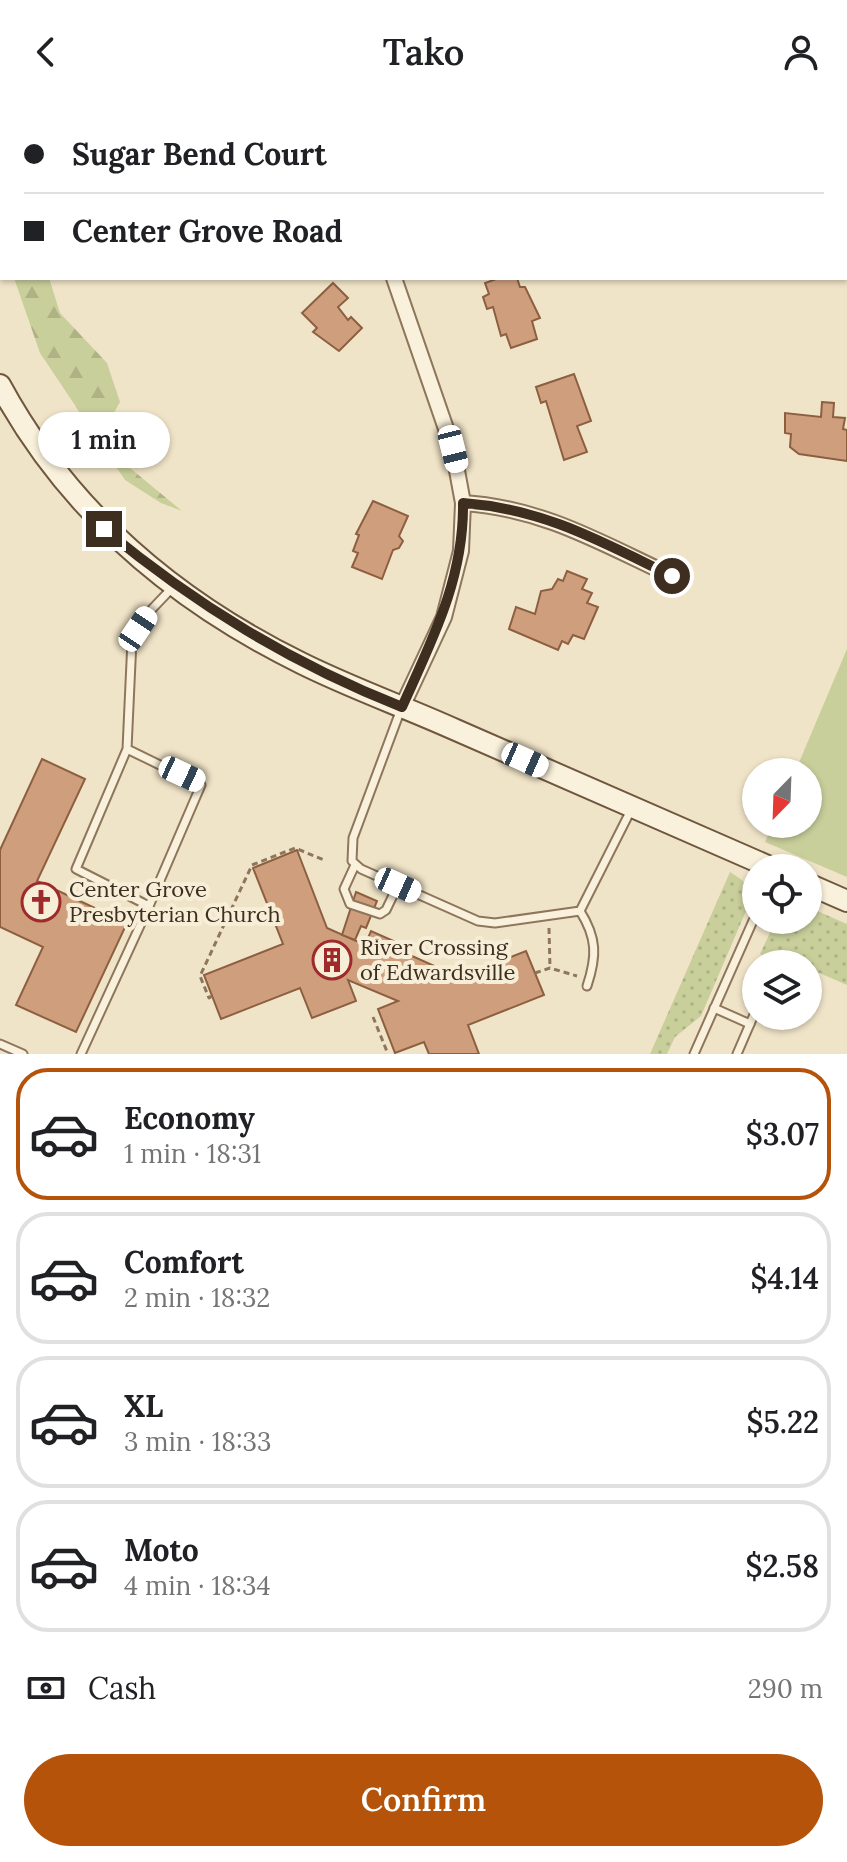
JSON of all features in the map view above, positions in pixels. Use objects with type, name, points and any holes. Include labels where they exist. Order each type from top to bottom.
[{"type":"street","points":[[395,280],[453,449],[463,503],[461,551],[444,617],[402,707]]},
{"type":"street","points":[[0,385],[37,446],[104,529],[175,586],[244,632],[298,662],[742,855]]},
{"type":"street","points":[[463,503],[500,506],[538,514],[672,576]]},
{"type":"street","points":[[822,890],[847,901]]},
{"type":"lane","points":[[149,906],[76,869],[127,749],[132,640],[152,609],[175,586]]},
{"type":"lane","points":[[398,885],[388,907],[380,914],[350,904],[344,889],[355,865],[352,843],[402,707]]},
{"type":"lane","points":[[81,1054],[201,785],[127,749]]},
{"type":"lane","points":[[580,911],[633,807]]},
{"type":"lane","points":[[355,865],[486,923],[580,911]]},
{"type":"lane","points":[[580,911],[595,942],[587,986]]},
{"type":"lane","points":[[694,1054],[747,934]]},
{"type":"lane","points":[[714,1008],[742,1020]]},
{"type":"lane","points":[[737,1054],[747,1030]]},
{"type":"lane","points":[[0,1044],[23,1054]]},
{"type":"path","points":[[212,996],[209,998],[200,976],[252,865],[295,848],[324,860]]},
{"type":"path","points":[[549,928],[550,968]]},
{"type":"path","points":[[535,973],[550,968],[579,977]]},
{"type":"path","points":[[373,1017],[388,1054]]},
{"type":"path","points":[[380,1034],[386,1031]]},
{"type":"green space","points":[[15,280],[50,280],[60,313],[107,363],[120,402],[106,427],[130,468],[182,511],[161,503],[125,480],[40,353]]},
{"type":"green space","points":[[847,649],[847,877],[822,866],[822,854],[793,854],[765,842],[767,838],[822,838],[822,758],[801,758]]},
{"type":"green space","points":[[730,872],[742,880],[742,920],[701,1016],[675,1037],[667,1054],[650,1054]]},
{"type":"green space","points":[[822,913],[847,924],[847,985],[822,974],[822,950],[762,950],[769,934],[822,934]]},
{"type":"building","points":[[518,280],[520,287],[525,287],[540,318],[532,321],[537,339],[511,348],[506,334],[501,336],[493,307],[487,309],[483,297],[489,294],[485,283]]},
{"type":"building","points":[[333,283],[348,298],[338,307],[348,320],[351,317],[362,328],[339,351],[313,332],[317,328],[302,313]]},
{"type":"building","points":[[574,374],[591,421],[577,426],[587,452],[564,460],[546,401],[541,403],[536,387]]},
{"type":"building","points":[[822,402],[834,403],[833,417],[845,418],[843,429],[847,430],[847,461],[799,454],[790,447],[791,434],[785,433],[785,413],[821,417]]},
{"type":"building","points":[[373,501],[408,516],[399,536],[403,541],[399,548],[393,550],[382,579],[352,567],[358,553],[353,551],[359,535],[356,534]]},
{"type":"building","points":[[567,571],[587,579],[582,589],[592,593],[587,603],[598,607],[584,639],[573,635],[568,644],[562,641],[558,650],[509,629],[516,607],[535,614],[541,591],[552,589],[558,579],[563,581]]},
{"type":"building","name":"Center Grove Presbyterian Church","points":[[42,759],[85,779],[37,881],[127,923],[76,1032],[16,1005],[43,947],[0,927],[0,850]]},
{"type":"building","name":"River Crossing of Edwardsville","points":[[297,850],[327,928],[365,945],[371,931],[405,946],[403,952],[455,979],[526,951],[544,995],[468,1025],[479,1054],[429,1054],[424,1042],[395,1053],[378,1009],[398,1001],[348,980],[356,1001],[312,1018],[300,988],[221,1019],[204,975],[283,944],[253,868]]},
{"type":"building","points":[[356,892],[377,901],[366,928],[361,926],[355,940],[342,935]]},
{"type":"place","name":"Center Grove Presbyterian Church","points":[[41,902]]},
{"type":"place","name":"River Crossing of Edwardsville","points":[[332,960]]},
{"type":"route","points":[[104,529],[152,569],[244,632],[298,662],[402,707],[444,617],[461,551],[463,503],[500,506],[538,514],[672,576]]}]
